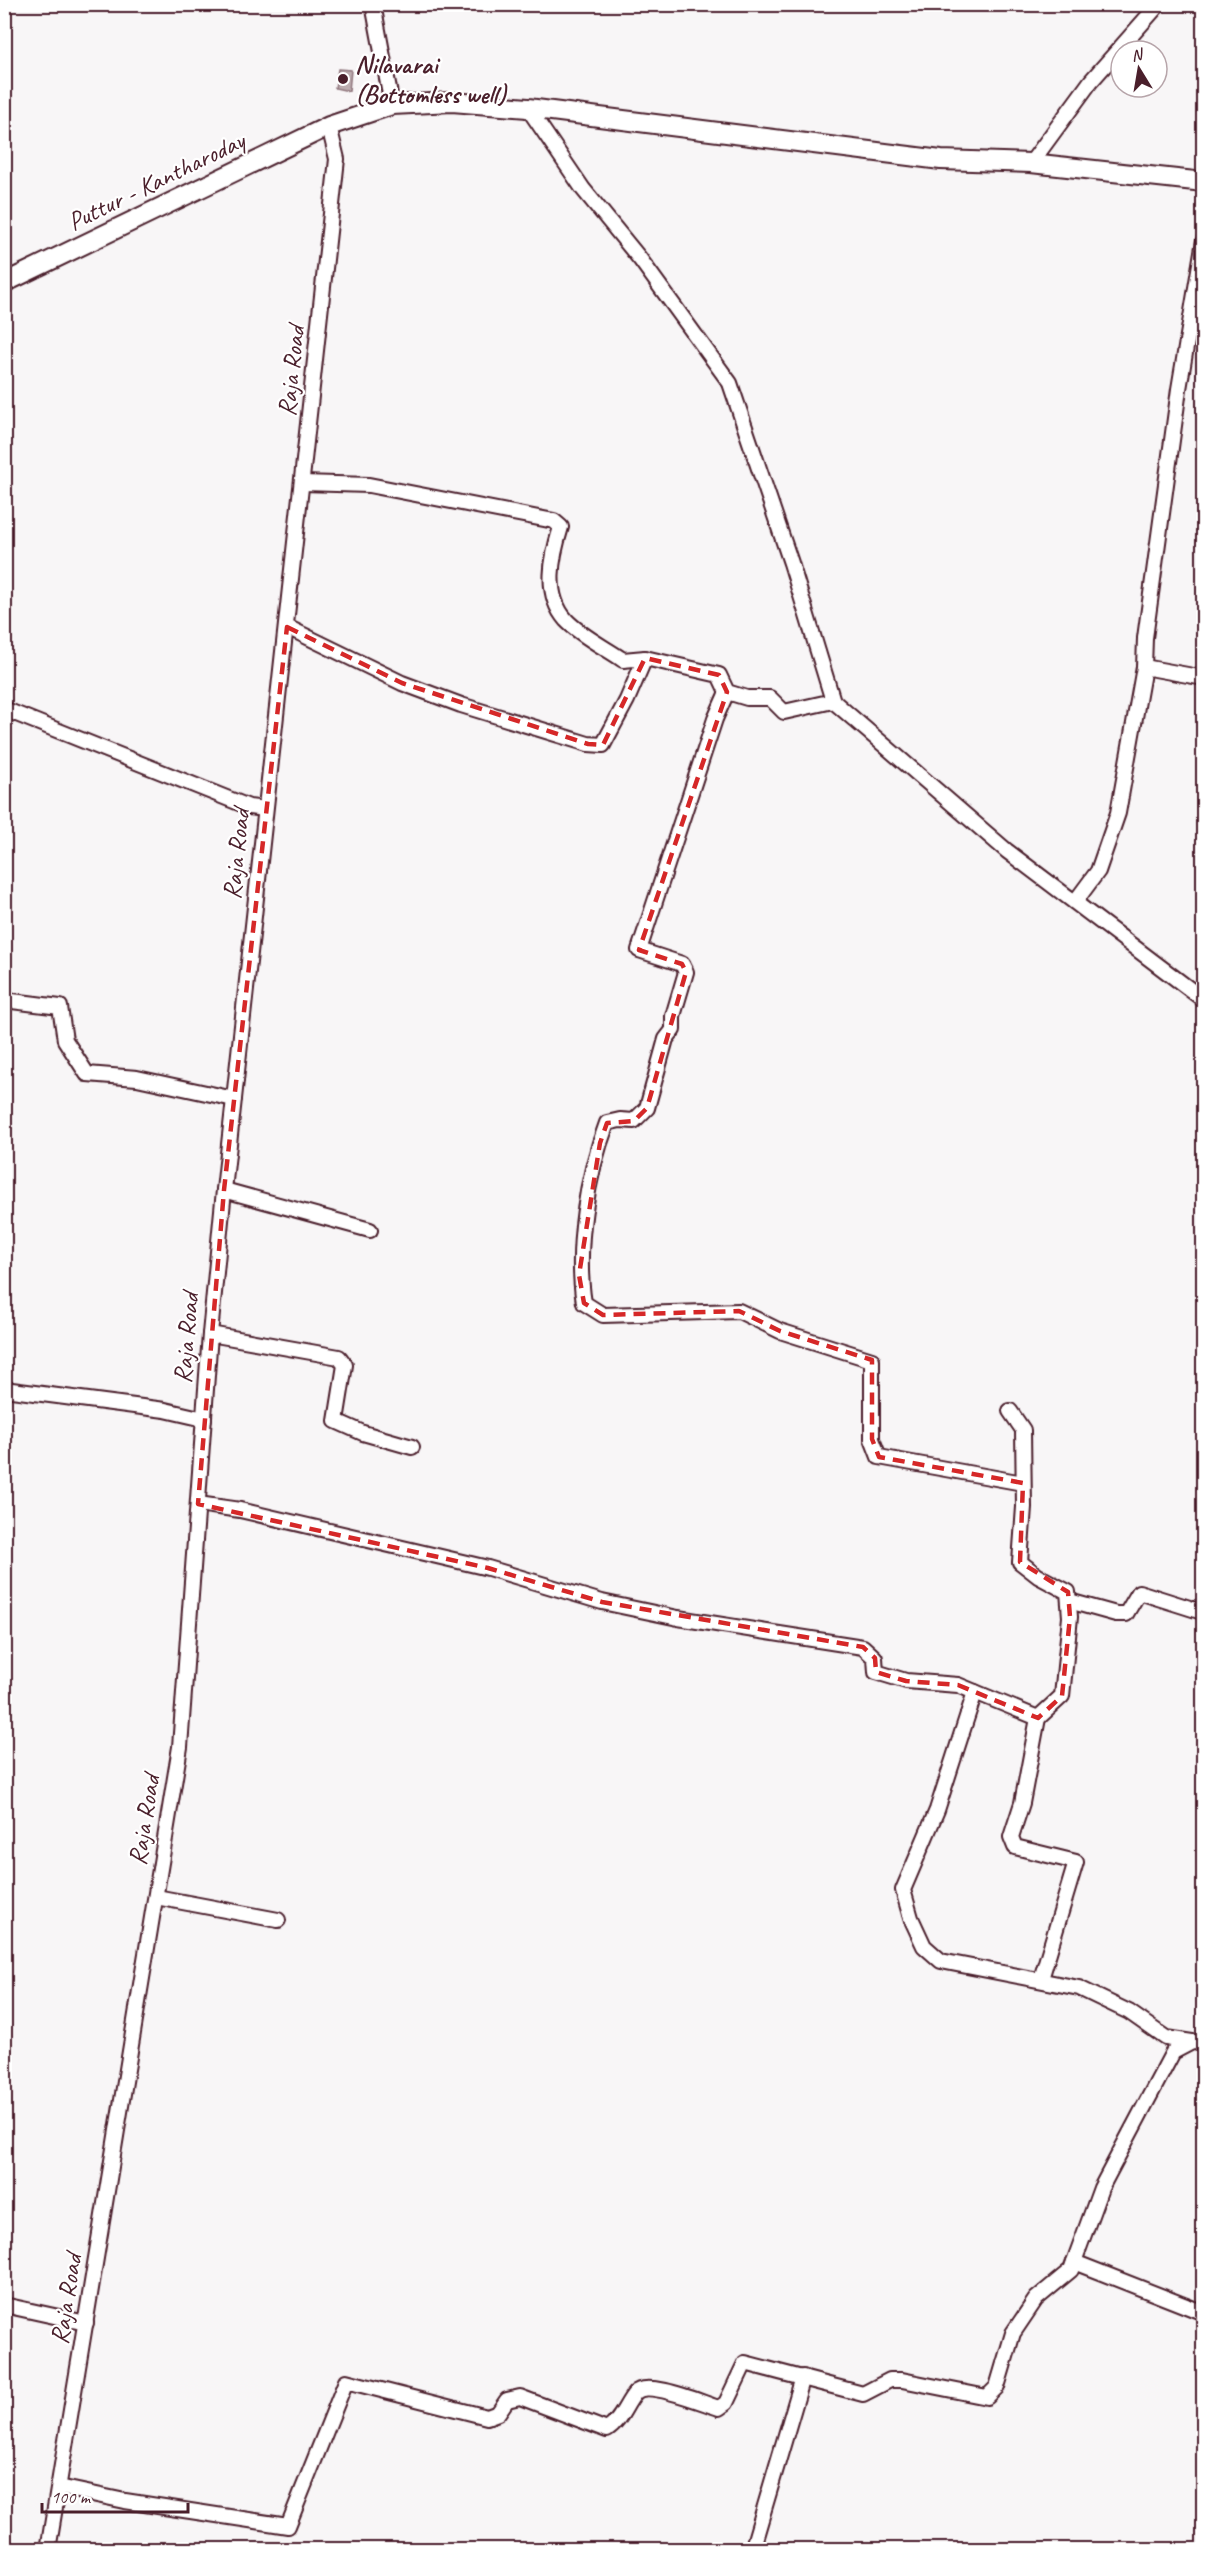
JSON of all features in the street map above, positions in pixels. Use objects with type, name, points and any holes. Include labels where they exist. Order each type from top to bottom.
[{"type":"main road","name":"Puttur - Kantharoday","points":[[4,283],[329,126],[392,105],[452,102],[528,108],[941,160],[1031,163],[1203,182]]},
{"type":"street","points":[[372,4],[392,105]]},
{"type":"street","points":[[1031,163],[1091,81],[1159,4]]},
{"type":"street","points":[[528,108],[583,189],[640,259],[730,383],[791,563],[833,701],[1007,851],[1203,1000]]},
{"type":"street","name":"Raja Road","points":[[48,2550],[180,1747],[210,1334],[224,1190],[338,159],[329,126]]},
{"type":"street","points":[[1075,902],[1098,872],[1118,813],[1144,667],[1145,638],[1177,400],[1203,240]]},
{"type":"street","points":[[303,483],[369,485],[554,520],[561,527],[552,557],[552,590],[566,619],[623,660],[645,658],[719,675],[727,692],[747,698],[770,698],[784,712],[833,701]]},
{"type":"street","points":[[287,627],[402,683],[461,705],[588,744],[603,745],[627,700],[645,658]]},
{"type":"street","points":[[1144,667],[1203,678]]},
{"type":"street","points":[[727,692],[715,719],[639,950],[682,964],[687,972],[673,1016],[673,1030],[666,1039],[647,1108],[634,1121],[620,1120],[607,1123],[600,1143],[589,1190],[579,1275],[584,1303],[603,1315],[739,1311],[780,1331],[872,1360],[872,1439],[879,1457],[1023,1483]]},
{"type":"street","points":[[4,709],[249,807],[265,809]]},
{"type":"street","points":[[4,1000],[60,1007],[65,1040],[87,1074],[137,1078],[234,1099]]},
{"type":"street","points":[[224,1190],[370,1230]]},
{"type":"street","points":[[210,1334],[339,1357],[345,1365],[336,1421],[363,1433],[412,1447]]},
{"type":"street","points":[[4,1389],[165,1410],[204,1419]]},
{"type":"street","points":[[1010,1411],[1023,1430],[1024,1506],[1020,1562],[1038,1576],[1068,1592],[1070,1617],[1062,1696],[1038,1718],[1022,1803],[1011,1837],[1015,1847],[1076,1862],[1041,1979]]},
{"type":"street","points":[[198,1504],[240,1510],[488,1568],[612,1604],[678,1618],[863,1647],[875,1658],[876,1672],[906,1681],[958,1685],[1038,1718]]},
{"type":"street","points":[[1069,1601],[1116,1614],[1126,1614],[1139,1592],[1199,1611],[1203,1610]]},
{"type":"street","points":[[975,1692],[937,1810],[903,1890],[911,1918],[924,1946],[941,1961],[1079,1988],[1129,2012],[1166,2038],[1198,2043]]},
{"type":"street","points":[[156,1897],[278,1920]]},
{"type":"street","points":[[59,2487],[125,2501],[288,2526],[346,2381],[487,2417],[498,2413],[507,2400],[519,2397],[608,2430],[614,2426],[636,2391],[650,2386],[719,2408],[726,2403],[745,2363],[863,2394],[890,2380],[903,2380],[987,2397],[997,2387],[1013,2332],[1036,2299],[1071,2270],[1101,2188],[1173,2052],[1198,2043]]},
{"type":"street","points":[[1074,2262],[1203,2313]]},
{"type":"street","points":[[4,2305],[86,2323]]},
{"type":"street","points":[[752,2550],[803,2377]]},
{"type":"highlighted area","points":[[287,627],[402,683],[588,744],[603,745],[645,658],[719,675],[727,692],[639,950],[682,964],[686,972],[647,1108],[634,1121],[607,1123],[600,1143],[579,1275],[584,1303],[603,1315],[739,1311],[780,1331],[872,1360],[872,1439],[879,1457],[1023,1483],[1020,1562],[1068,1592],[1070,1617],[1062,1696],[1038,1718],[958,1685],[906,1681],[876,1672],[875,1658],[863,1647],[602,1602],[488,1568],[198,1504],[224,1190]]},
{"type":"water","name":"Nilavarai (Bottomless well)","points":[[338,69],[351,70],[349,91],[335,88]]},
{"type":"place","name":"Nilavarai (Bottomless well)","points":[[343,79]]}]
